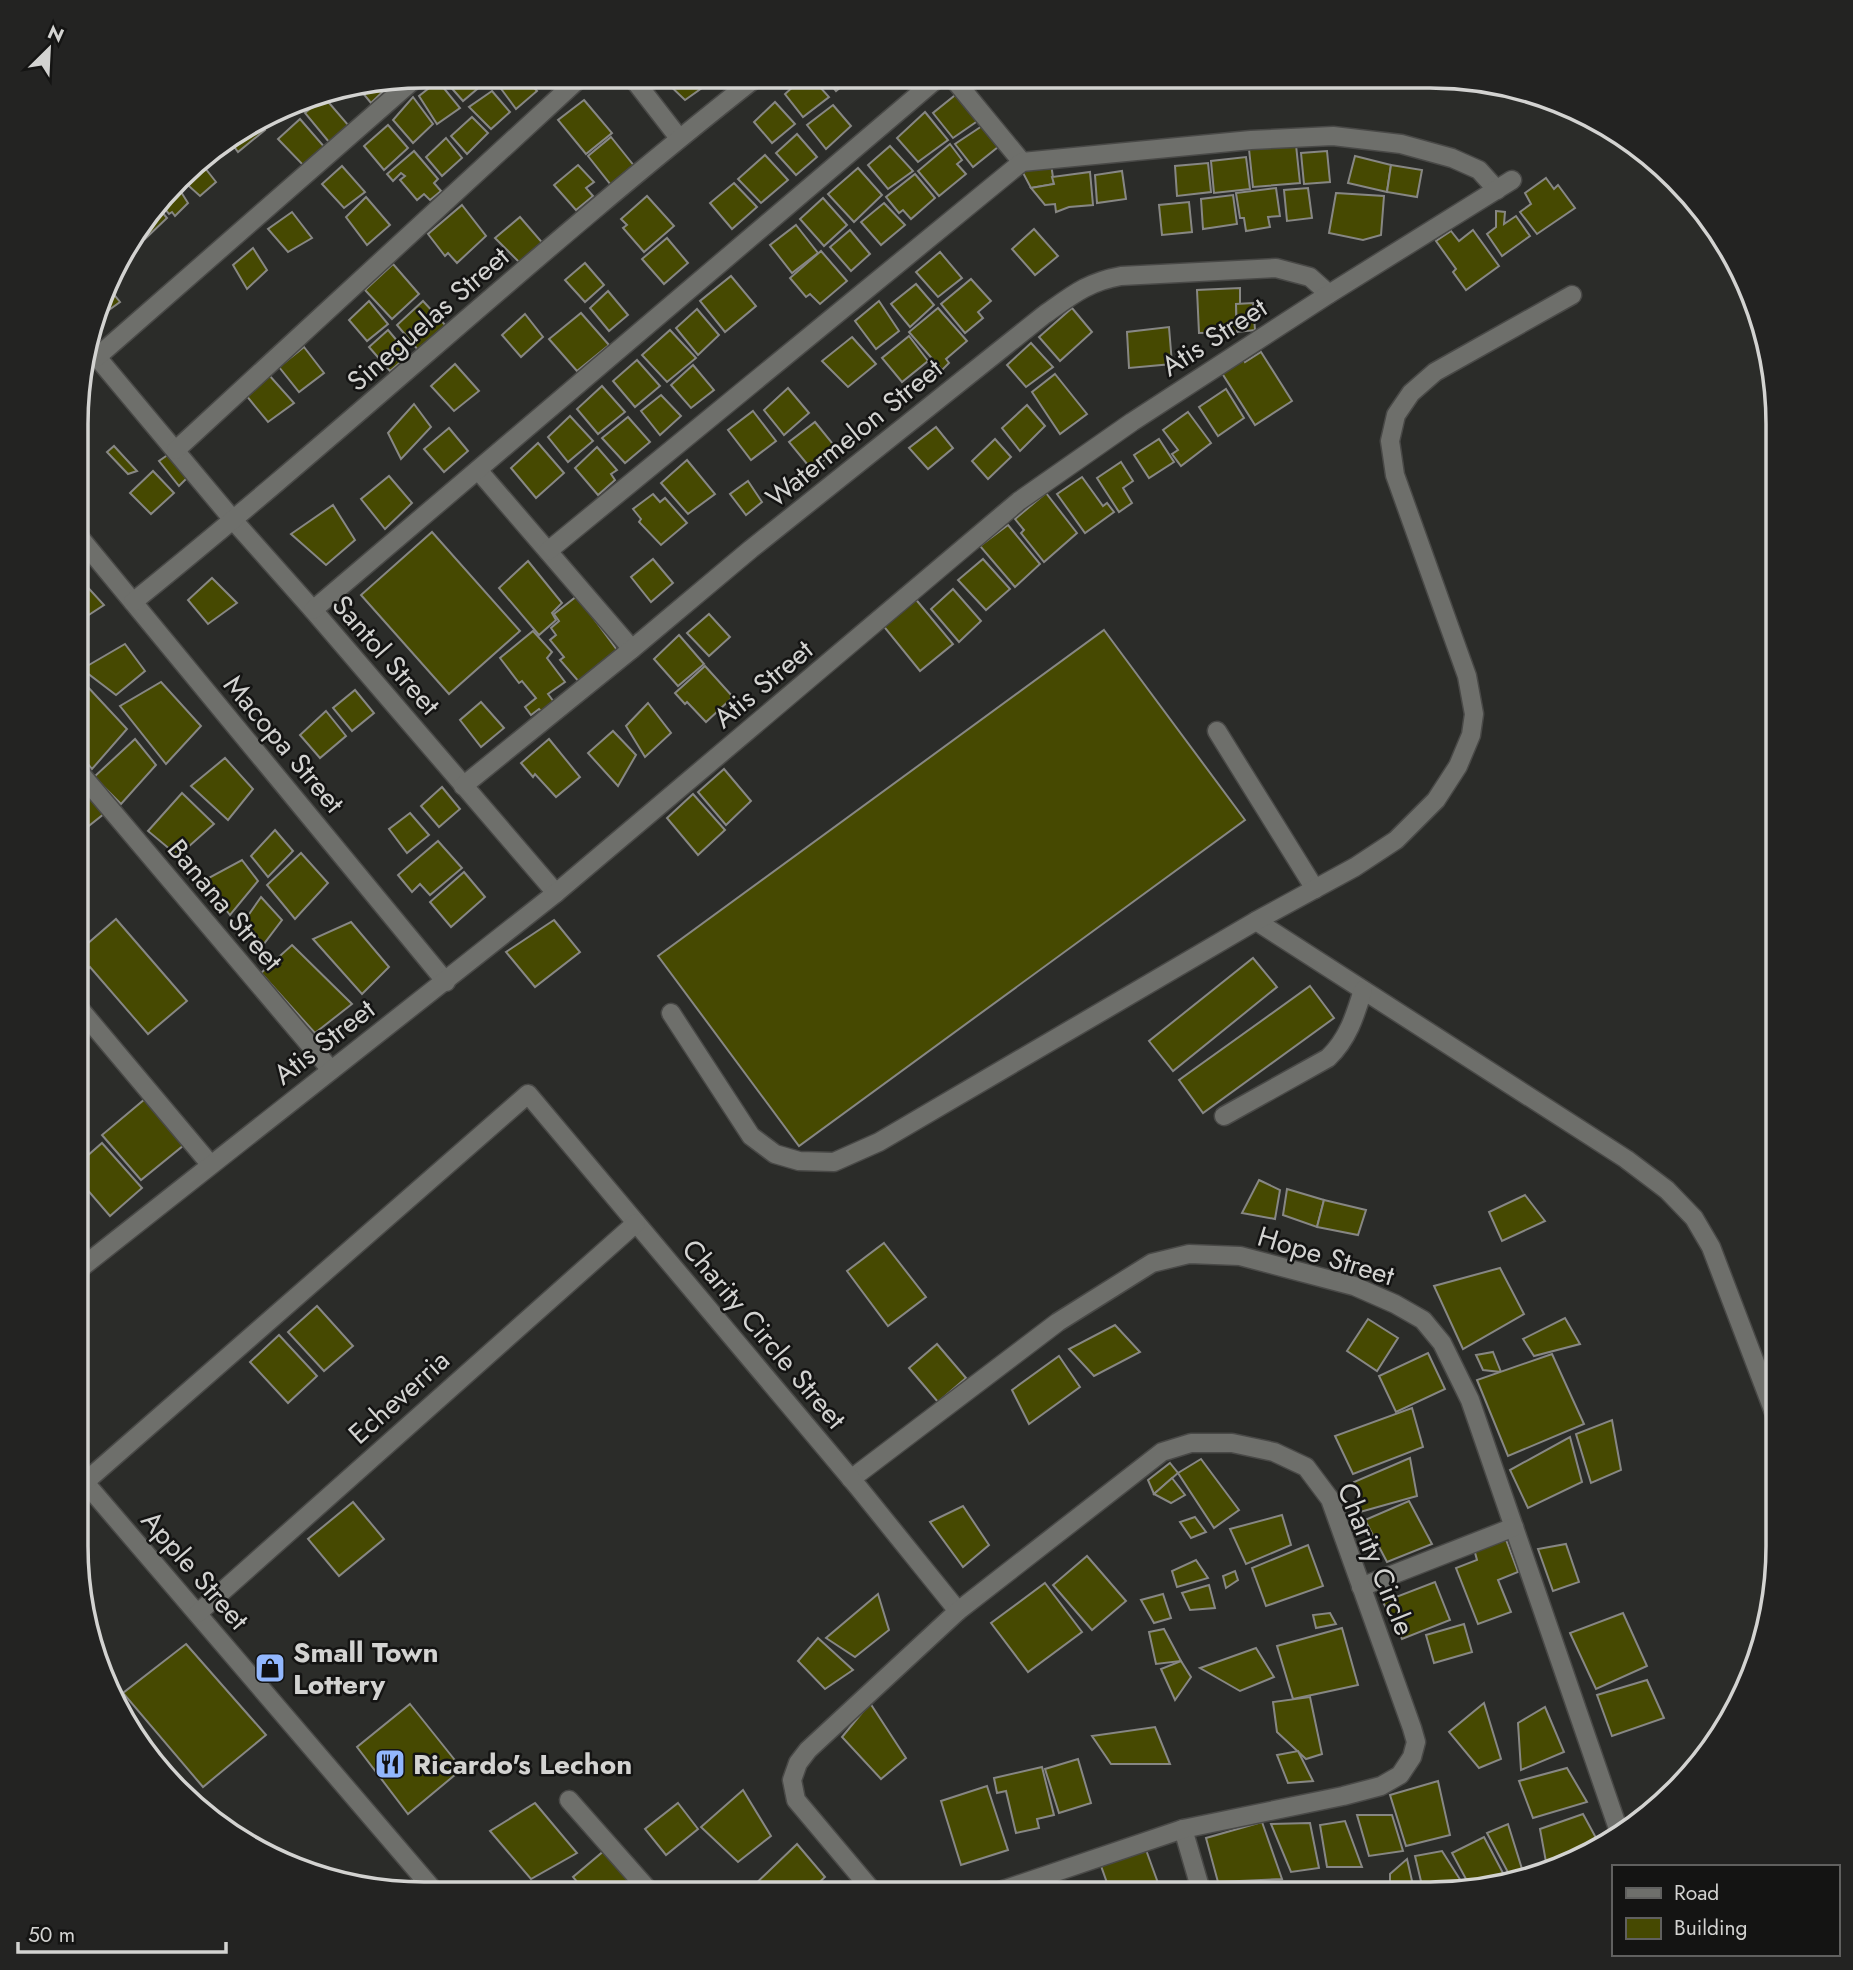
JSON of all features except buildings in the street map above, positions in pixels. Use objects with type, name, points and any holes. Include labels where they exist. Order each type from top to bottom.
[{"type":"street","points":[[96,347],[404,88]]},
{"type":"street","points":[[176,450],[569,88]]},
{"type":"street","points":[[640,88],[679,138]]},
{"type":"street","name":"Sineguelas Street","points":[[133,602],[234,521],[679,138],[743,88]]},
{"type":"street","points":[[313,610],[926,88]]},
{"type":"street","points":[[548,551],[1022,162],[961,88]]},
{"type":"street","name":"Atis Street","points":[[88,1262],[556,893],[1019,502],[1132,422],[1329,293],[1505,185],[1452,158],[1401,144],[1333,136],[1251,140],[1022,162]]},
{"type":"street","name":"Watermelon Street","points":[[463,786],[751,549],[1033,324],[1096,281],[1129,275],[1276,268],[1293,270],[1310,277],[1329,293]]},
{"type":"street","points":[[671,1013],[751,1136],[775,1154],[799,1161],[834,1162],[879,1142],[1256,921],[1355,867],[1396,840],[1436,800],[1458,766],[1471,736],[1474,713],[1467,676],[1395,475],[1391,441],[1396,415],[1411,393],[1435,372],[1572,295]]},
{"type":"street","name":"Santol Street","points":[[95,354],[234,521],[556,893]]},
{"type":"street","points":[[478,470],[632,649]]},
{"type":"street","name":"Macopa Street","points":[[88,547],[446,982]]},
{"type":"street","points":[[1217,731],[1315,889]]},
{"type":"street","name":"Banana Street","points":[[88,782],[331,1070]]},
{"type":"street","points":[[1256,921],[1626,1159],[1676,1200],[1694,1218],[1711,1247],[1766,1391]]},
{"type":"street","points":[[1224,1116],[1328,1058],[1340,1047],[1350,1030],[1363,990]]},
{"type":"street","points":[[88,1019],[210,1164]]},
{"type":"street","name":"Charity Circle Street","points":[[88,1471],[528,1094],[851,1479],[958,1611]]},
{"type":"street","name":"Echeverria","points":[[198,1613],[636,1223]]},
{"type":"street","name":"Hope Street","points":[[851,1479],[1058,1322],[1152,1264],[1189,1254],[1240,1256],[1354,1286],[1395,1304],[1423,1320],[1442,1343],[1470,1399],[1617,1825]]},
{"type":"street","name":"Charity Circle","points":[[865,1882],[796,1800],[792,1780],[798,1763],[808,1750],[958,1611],[1162,1452],[1191,1443],[1232,1443],[1274,1452],[1306,1467],[1330,1499],[1416,1742],[1412,1757],[1401,1775],[1381,1786],[1343,1796],[1183,1829],[1026,1882]]},
{"type":"street","name":"Apple Street","points":[[88,1485],[427,1882]]},
{"type":"street","points":[[1362,1587],[1514,1527]]},
{"type":"street","points":[[569,1800],[641,1882]]},
{"type":"street","points":[[1183,1829],[1198,1882]]},
{"type":"place","name":"Small Town Lottery","points":[[270,1668]]},
{"type":"place","name":"Ricardo's Lechon","points":[[390,1764]]}]
